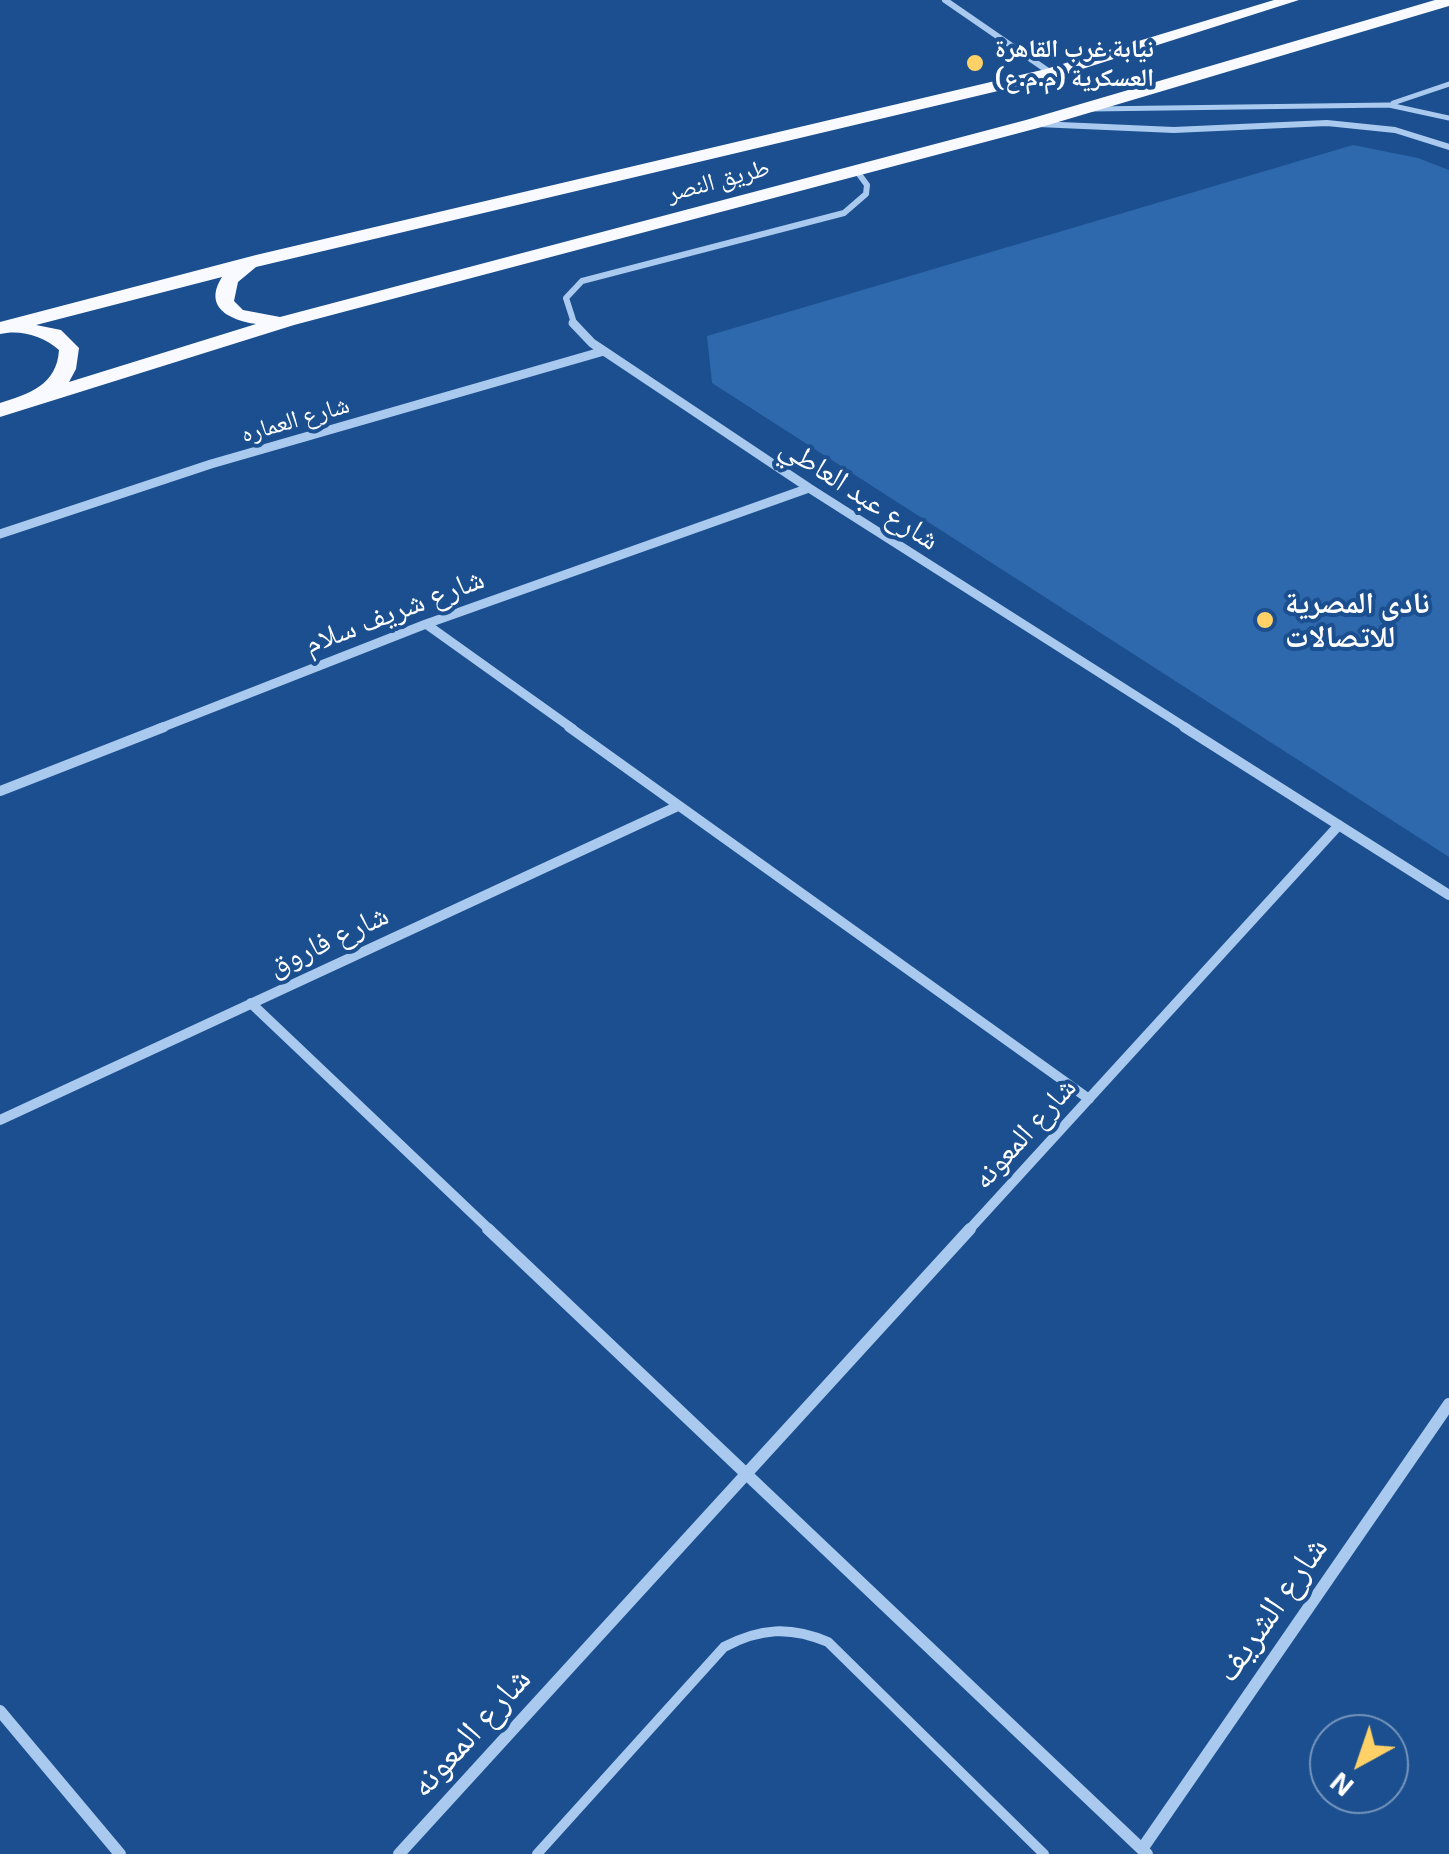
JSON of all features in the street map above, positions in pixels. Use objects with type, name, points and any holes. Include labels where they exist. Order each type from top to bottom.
[{"type":"highway","name":"طريق النصر","points":[[0,328],[256,261],[1050,73],[1291,0]]},
{"type":"highway","name":"طريق النصر","points":[[0,410],[287,320],[1032,124],[1449,1]]},
{"type":"highway","points":[[256,261],[235,272],[224,287],[224,302],[237,315],[260,321],[287,320]]},
{"type":"highway","points":[[0,328],[54,334],[69,348],[70,366],[57,384],[33,400]]},
{"type":"street","points":[[945,0],[1050,73]]},
{"type":"street","points":[[1032,124],[1174,130],[1327,123],[1395,130],[1449,148]]},
{"type":"street","name":"شارع عبد العاطي","points":[[856,170],[867,186],[866,194],[844,213],[574,286],[566,298],[574,326],[604,351],[809,488],[1449,894]]},
{"type":"street","name":"شارع العماره","points":[[0,534],[211,464],[604,351]]},
{"type":"street","name":"شارع شريف سلام","points":[[0,791],[426,624],[809,488]]},
{"type":"street","points":[[426,624],[1089,1098]]},
{"type":"street","name":"شارع فاروق","points":[[0,1120],[678,806]]},
{"type":"street","name":"شارع المعونه","points":[[399,1854],[1338,825]]},
{"type":"street","points":[[252,1003],[1144,1852]]},
{"type":"street","name":"شارع الشريف","points":[[1144,1852],[1449,1404]]},
{"type":"street","points":[[0,1711],[120,1854]]},
{"type":"lane","points":[[1389,105],[1449,84]]},
{"type":"lane","points":[[1077,110],[1389,105],[1449,118]]},
{"type":"lane","points":[[537,1854],[724,1647],[749,1633],[776,1627],[804,1631],[828,1642],[1044,1854]]},
{"type":"shaded area","name":"نادى المصرية للاتصالات","points":[[1353,145],[1418,158],[1449,170],[1449,857],[712,383],[707,336]]},
{"type":"place","name":"نيابة غرب القاهرة العسكرية (م.م.ع)","points":[[975,63]]},
{"type":"place","name":"نادى المصرية للاتصالات","points":[[1265,620]]}]
